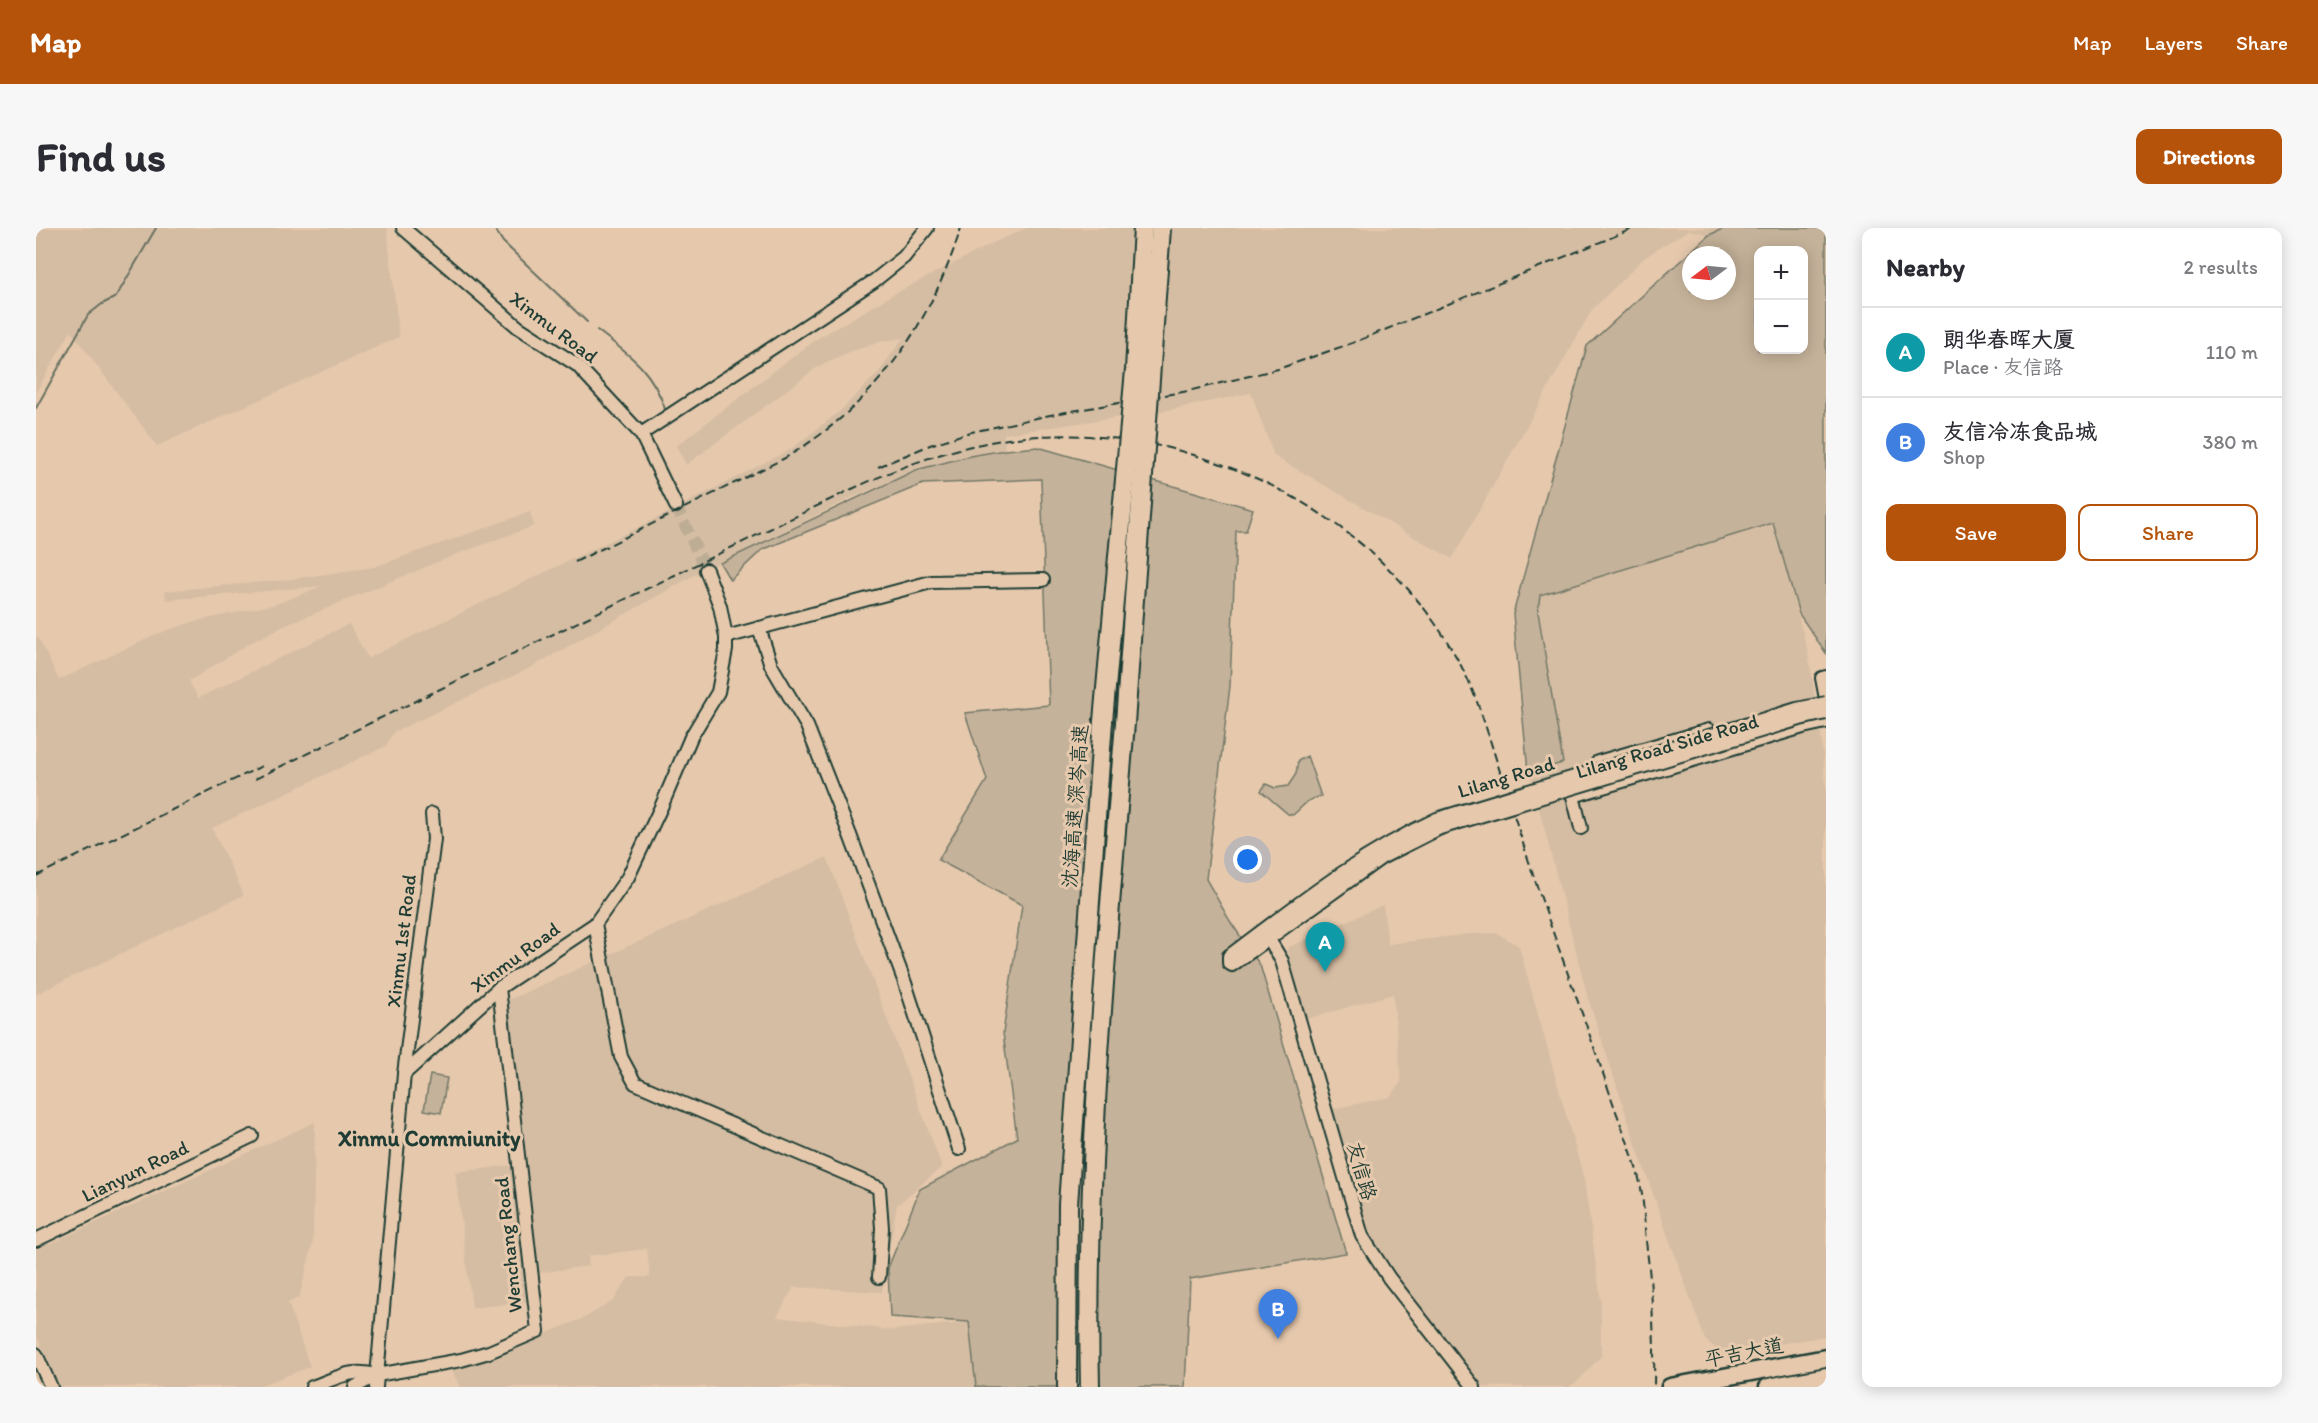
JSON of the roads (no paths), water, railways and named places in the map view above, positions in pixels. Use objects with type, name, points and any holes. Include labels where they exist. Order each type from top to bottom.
[{"type":"highway","name":"沈海高速 深岑高速","points":[[1067,1387],[1068,1204],[1103,721],[1135,370],[1143,228]]},
{"type":"highway","points":[[1090,1387],[1091,1198],[1101,1026],[1161,228]]},
{"type":"main road","name":"平吉大道","points":[[1670,1387],[1826,1358]]},
{"type":"main road","name":"平吉大道","points":[[1768,1387],[1826,1376]]},
{"type":"street","name":"Xinmu Road","points":[[403,228],[518,327],[577,365],[640,434],[676,506]]},
{"type":"street","points":[[640,434],[874,281],[904,257],[927,228]]},
{"type":"street","name":"Xinmu Road","points":[[404,1074],[499,988],[595,924],[628,877],[691,737],[718,692],[726,650],[726,637],[720,606],[706,570]]},
{"type":"street","points":[[726,637],[931,582],[1043,580]]},
{"type":"street","points":[[759,628],[771,665],[807,726],[850,836],[905,982],[959,1149]]},
{"type":"street","points":[[1826,677],[1822,678],[1826,699]]},
{"type":"street","name":"Lilang Road Side Road","points":[[1573,796],[1598,762],[1797,704],[1826,699]]},
{"type":"street","name":"Lilang Road","points":[[1826,699],[1438,824],[1376,850],[1326,883],[1231,960],[1265,940],[1381,858],[1438,824],[1826,713]]},
{"type":"street","name":"Lilang Road Side Road","points":[[1573,796],[1826,722]]},
{"type":"street","points":[[1573,796],[1581,828]]},
{"type":"street","name":"Xinmu 1st Road","points":[[404,1074],[434,839],[432,813]]},
{"type":"street","points":[[595,924],[621,1057],[635,1083],[879,1188],[882,1228],[879,1277]]},
{"type":"street","name":"友信路","points":[[1265,940],[1277,965],[1356,1240],[1383,1282],[1465,1387]]},
{"type":"street","name":"友信路","points":[[1265,940],[1282,962],[1362,1236],[1389,1278],[1474,1387]]},
{"type":"street","name":"Wenchang Road","points":[[377,1381],[489,1352],[538,1330],[499,988]]},
{"type":"street","points":[[377,1381],[404,1074]]},
{"type":"street","name":"Lianyun Road","points":[[36,1240],[252,1136]]},
{"type":"street","points":[[36,1354],[51,1387]]},
{"type":"street","points":[[312,1387],[354,1371],[362,1371],[377,1381]]},
{"type":"street","points":[[36,1374],[42,1387]]},
{"type":"street","points":[[355,1387],[377,1381]]},
{"type":"waterway","points":[[36,408],[88,315],[116,297],[156,228]]},
{"type":"waterway","points":[[496,231],[503,242],[587,322]]},
{"type":"waterway","points":[[597,330],[629,355],[646,373],[660,395],[665,409]]},
{"type":"tunnel","points":[[676,506],[706,570]]},
{"type":"railway","points":[[575,562],[785,458],[817,437],[846,413],[872,388],[895,360],[915,330],[933,298],[961,228]]},
{"type":"railway","points":[[878,467],[930,445],[967,433],[1055,414],[1188,391],[1278,369],[1355,342],[1635,228]]},
{"type":"railway","points":[[255,779],[852,489],[898,469],[967,447],[1040,436],[1100,437],[1161,446],[1220,464],[1277,488],[1330,520],[1378,558],[1420,603],[1454,653],[1469,682],[1640,1183],[1651,1296],[1654,1387]]},
{"type":"railway","points":[[36,876],[262,766]]},
{"type":"place","name":"朗华春晖大厦","points":[[1325,972]]},
{"type":"place","name":"友信冷冻食品城","points":[[1278,1339]]},
{"type":"district","name":"Xinmu Commiunity","points":[[429,1138]]}]
